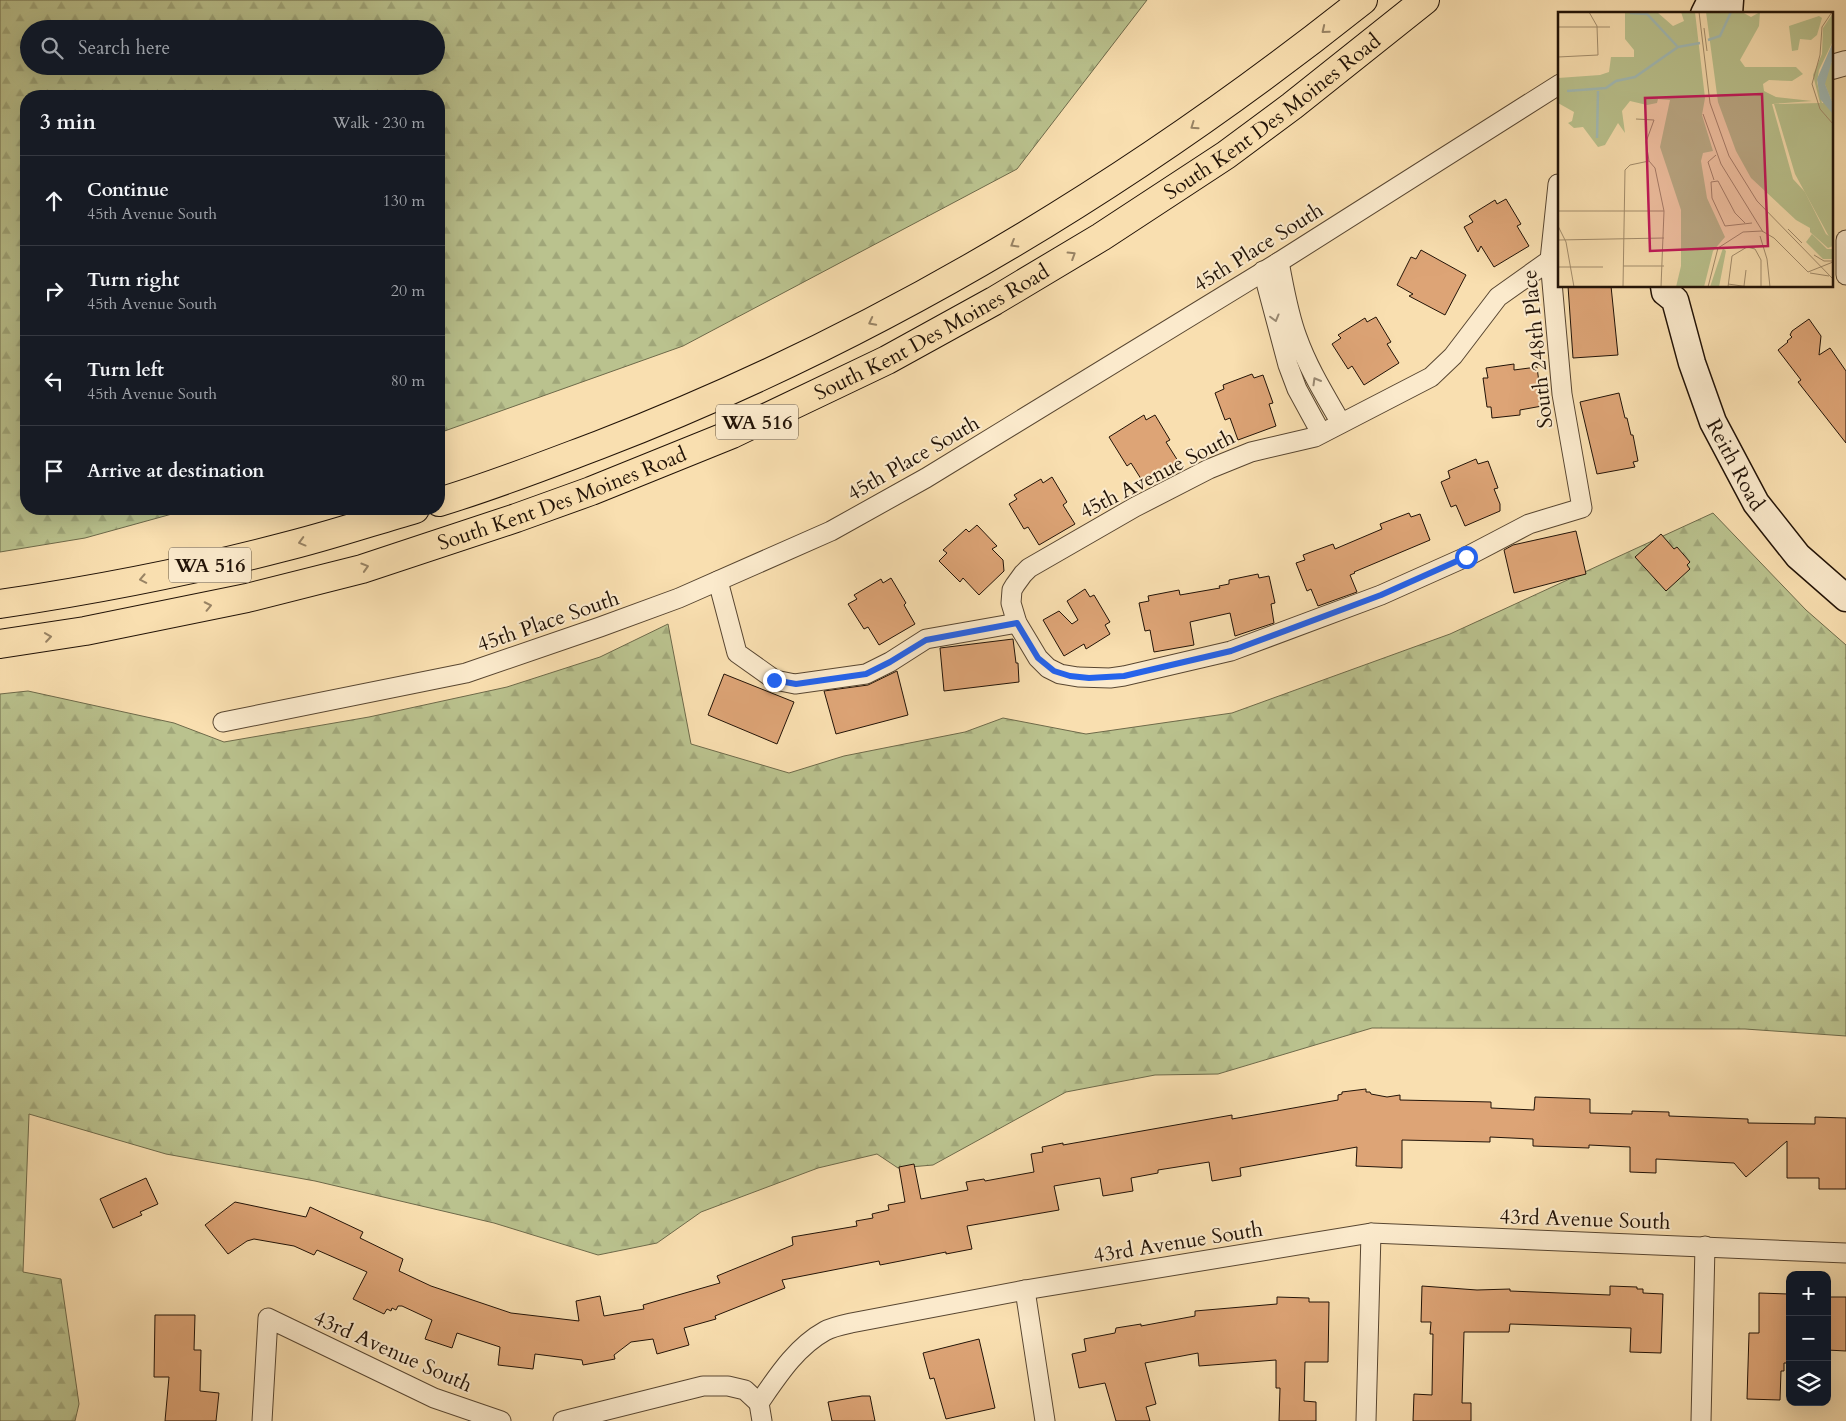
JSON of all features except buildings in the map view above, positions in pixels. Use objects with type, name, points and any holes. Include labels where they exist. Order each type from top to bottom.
[{"type":"highway","name":"South Kent Des Moines Road","points":[[445,500],[520,474],[682,412],[819,349],[946,283],[1015,243],[1151,156],[1249,88],[1363,0]]},
{"type":"highway","name":"South Kent Des Moines Road","points":[[0,644],[85,632],[218,604],[362,568],[525,515],[591,491],[732,434],[887,360],[994,301],[1101,237],[1226,154],[1292,106],[1425,0]]},
{"type":"highway","name":"South Kent Des Moines Road","points":[[0,604],[86,590],[204,567],[298,543],[394,515]]},
{"type":"main road","points":[[1705,12],[1711,0]]},
{"type":"main road","name":"Reith Road","points":[[1674,291],[1692,363],[1713,422],[1756,503],[1798,556],[1846,598]]},
{"type":"street","name":"45th Place South","points":[[223,722],[466,673],[600,627],[718,581],[831,531],[918,482],[1271,266],[1558,85]]},
{"type":"street","name":"South 248th Place","points":[[1558,184],[1550,260],[1562,394],[1582,508]]},
{"type":"street","points":[[1846,240],[1846,275]]},
{"type":"street","name":"45th Avenue South","points":[[1550,260],[1498,297],[1453,356],[1431,377],[1321,434],[1301,442],[1251,452],[1209,469],[1046,558],[1023,574],[1012,590],[1011,603],[1017,623],[1038,658],[1054,671],[1070,676],[1089,678],[1124,676],[1231,651],[1381,595],[1466,557],[1529,524],[1582,508]]},
{"type":"street","points":[[1271,266],[1288,309],[1296,336],[1311,370],[1340,423]]},
{"type":"street","points":[[1271,266],[1288,366],[1297,389],[1321,434]]},
{"type":"street","points":[[718,581],[737,653],[774,680],[796,684],[866,674],[926,640],[1017,623]]},
{"type":"street","points":[[1366,1421],[1371,1233]]},
{"type":"street","name":"43rd Avenue South","points":[[564,1421],[703,1386],[728,1386],[745,1390],[760,1412],[779,1374],[803,1346],[825,1331],[851,1323],[1025,1290],[1371,1233],[1846,1253]]},
{"type":"street","points":[[1701,1421],[1705,1246]]},
{"type":"street","points":[[1025,1290],[1045,1421]]},
{"type":"street","name":"43rd Avenue South","points":[[262,1421],[268,1318],[434,1398],[501,1421]]},
{"type":"green space","points":[[0,0],[1147,0],[1017,169],[683,346],[445,431],[445,90],[20,90],[20,515],[168,515],[85,538],[0,552]]},
{"type":"green space","points":[[1713,513],[1806,610],[1846,645],[1846,1036],[1745,1029],[1372,1028],[1218,1074],[1155,1075],[1066,1092],[933,1165],[898,1168],[877,1154],[818,1168],[701,1212],[657,1243],[598,1255],[494,1223],[315,1181],[166,1154],[29,1114],[23,1272],[61,1279],[79,1404],[75,1421],[0,1421],[0,694],[28,691],[174,723],[224,742],[369,717],[507,687],[600,657],[668,624],[691,744],[789,773],[844,756],[965,732],[1003,718],[1086,734],[1232,713],[1450,634]]},
{"type":"route","points":[[774,680],[796,684],[866,674],[926,640],[1017,623],[1043,664],[1060,674],[1097,679],[1124,676],[1231,651],[1381,595],[1466,557]]}]
